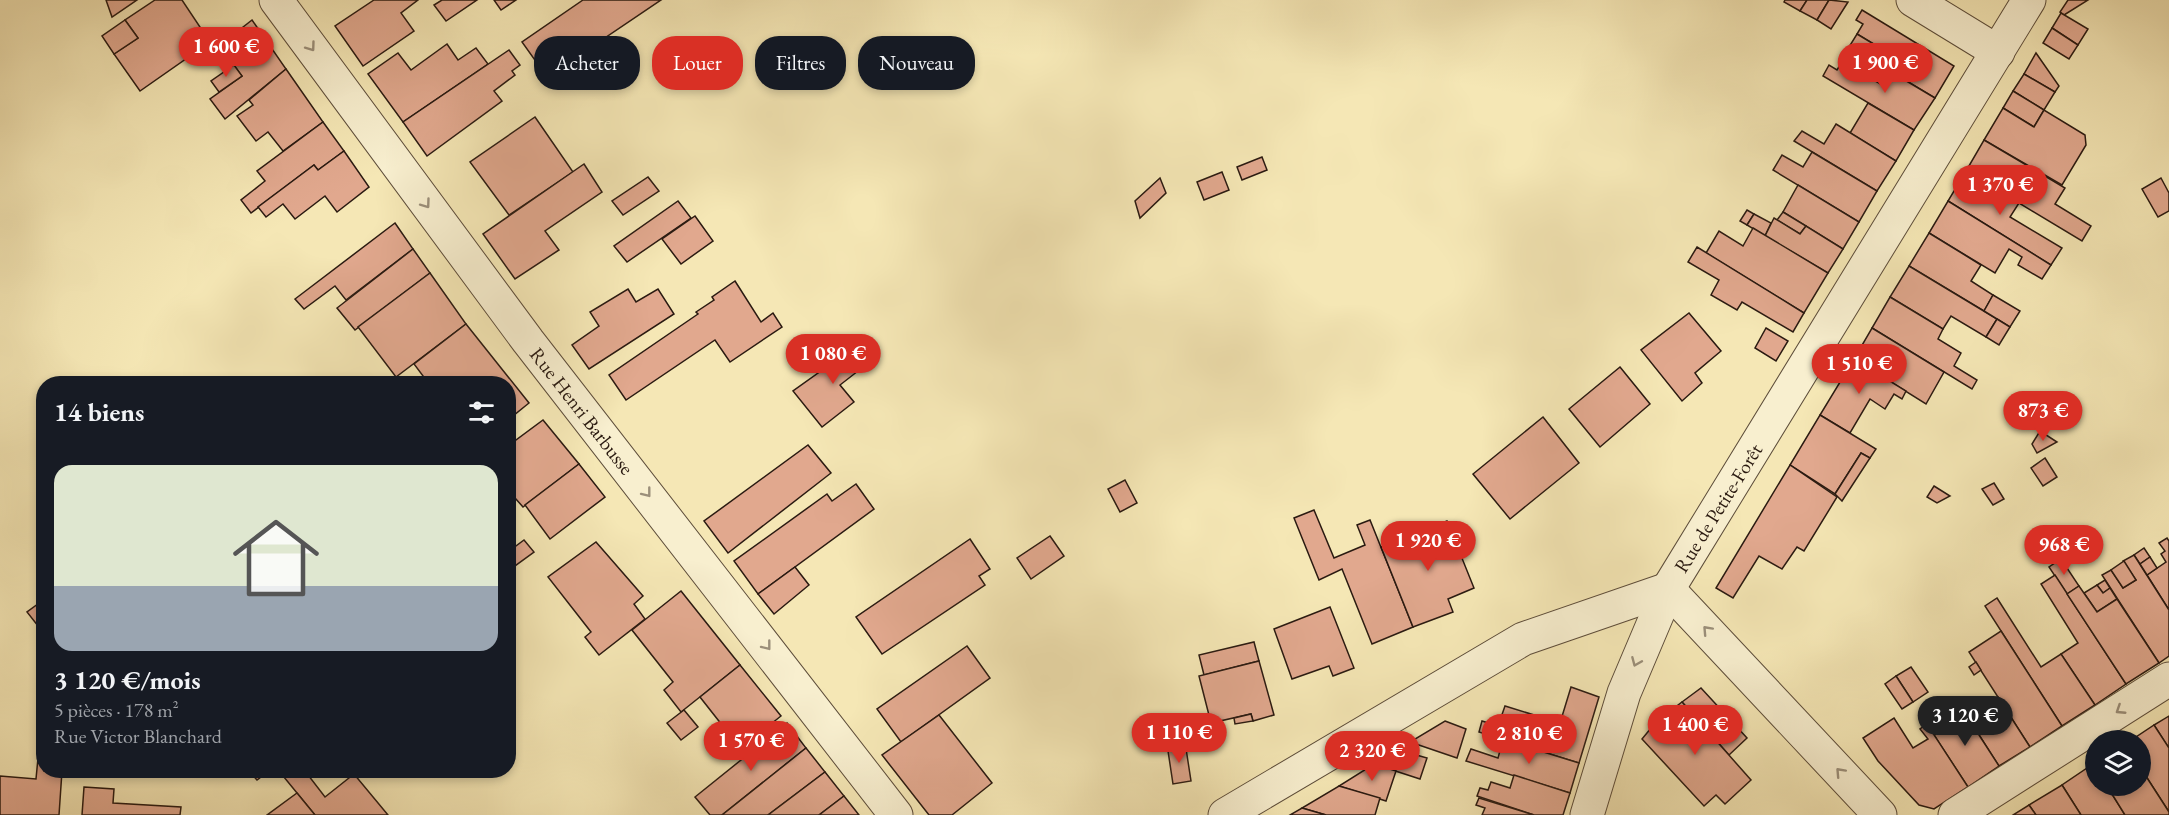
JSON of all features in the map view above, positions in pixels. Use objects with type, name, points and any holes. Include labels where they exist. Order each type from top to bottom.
[{"type":"street","name":"Rue Henri Barbusse","points":[[276,0],[528,341],[896,815]]},
{"type":"street","points":[[1913,0],[1998,52]]},
{"type":"street","name":"Rue de Petite-Forêt","points":[[1225,815],[1523,639],[1668,589],[2029,0]]},
{"type":"street","points":[[1587,815],[1624,693],[1668,589],[1880,815]]},
{"type":"street","points":[[1955,815],[2169,679]]},
{"type":"building","points":[[106,0],[137,0],[112,17]]},
{"type":"building","points":[[155,0],[182,0],[210,42],[140,91],[114,54],[138,38],[125,20]]},
{"type":"building","points":[[374,0],[418,0],[401,13],[414,31],[363,66],[335,26]]},
{"type":"building","points":[[442,0],[477,0],[446,21],[434,5]]},
{"type":"building","points":[[494,0],[516,0],[501,10]]},
{"type":"building","points":[[583,0],[661,0],[608,36],[534,36],[534,59],[522,42]]},
{"type":"building","points":[[1785,0],[1807,0],[1800,11],[1784,2]]},
{"type":"building","points":[[1807,0],[1829,0],[1817,20],[1800,11]]},
{"type":"building","points":[[1829,0],[1848,2],[1831,29],[1817,20]]},
{"type":"building","points":[[2068,0],[2088,0],[2064,15],[2060,12]]},
{"type":"building","points":[[1862,10],[1954,66],[1935,98],[1870,59],[1877,46],[1857,34],[1863,24],[1856,20]]},
{"type":"building","points":[[2061,13],[2088,29],[2078,45],[2052,28]]},
{"type":"building","points":[[125,20],[138,38],[114,54],[102,36]]},
{"type":"building","points":[[252,20],[286,69],[225,119],[210,99],[242,76],[219,46]]},
{"type":"building","points":[[2052,28],[2078,45],[2069,59],[2043,43]]},
{"type":"building","points":[[1857,34],[1877,46],[1870,59],[1849,47]]},
{"type":"building","points":[[447,44],[458,60],[476,48],[488,64],[403,122],[368,74],[398,53],[411,70]]},
{"type":"building","points":[[509,50],[520,65],[512,71],[515,75],[494,91],[502,101],[427,156],[403,122]]},
{"type":"building","points":[[2036,53],[2059,86],[2055,92],[2024,74]]},
{"type":"building","points":[[1842,62],[1884,86],[1893,73],[1935,98],[1914,130],[1823,76],[1829,65],[1837,70]]},
{"type":"building","points":[[234,65],[242,76],[219,92],[211,81]]},
{"type":"building","points":[[286,69],[323,122],[283,151],[268,132],[256,141],[237,116],[253,105],[249,100]]},
{"type":"building","points":[[2024,74],[2055,92],[2044,110],[2013,91]]},
{"type":"building","points":[[2013,91],[2044,110],[2034,127],[2003,108]]},
{"type":"building","points":[[1868,103],[1914,130],[1896,161],[1850,133]]},
{"type":"building","points":[[2003,108],[2034,127],[2044,110],[2085,135],[2086,145],[2062,185],[1984,140]]},
{"type":"building","points":[[535,117],[573,172],[509,215],[470,162]]},
{"type":"building","points":[[323,122],[344,151],[318,170],[314,165],[251,213],[241,200],[265,181],[257,171]]},
{"type":"building","points":[[1836,124],[1896,161],[1877,191],[1794,141],[1802,131],[1824,144]]},
{"type":"building","points":[[1984,140],[2065,188],[2055,204],[2091,226],[2082,241],[1966,171]]},
{"type":"building","points":[[344,151],[369,187],[337,212],[325,196],[295,219],[283,204],[266,217],[258,207],[314,165],[318,170]]},
{"type":"building","points":[[1812,152],[1877,191],[1859,222],[1773,170],[1782,155],[1803,167]]},
{"type":"building","points":[[1262,157],[1267,170],[1242,180],[1237,167]]},
{"type":"building","points":[[584,164],[602,192],[545,231],[559,250],[515,279],[483,234]]},
{"type":"building","points":[[1966,171],[2019,203],[2010,217],[2062,248],[2051,265],[1948,201]]},
{"type":"building","points":[[1222,172],[1229,190],[1204,200],[1197,182]]},
{"type":"building","points":[[648,177],[659,191],[623,215],[612,201]]},
{"type":"building","points":[[1160,178],[1166,193],[1140,218],[1135,201]]},
{"type":"building","points":[[2161,178],[2169,193],[2169,211],[2158,217],[2142,189]]},
{"type":"building","points":[[1798,185],[1859,222],[1843,249],[1783,212]]},
{"type":"building","points":[[678,201],[691,218],[627,262],[614,246]]},
{"type":"building","points":[[1948,201],[2051,265],[2042,279],[2018,265],[2022,257],[2009,249],[1995,273],[1929,233]]},
{"type":"building","points":[[1747,210],[1754,214],[1747,225],[1740,221]]},
{"type":"building","points":[[1783,212],[1806,226],[1800,234],[1777,220]]},
{"type":"building","points":[[1754,214],[1771,223],[1765,236],[1747,225]]},
{"type":"building","points":[[695,216],[713,241],[681,264],[662,239]]},
{"type":"building","points":[[1774,218],[1800,234],[1806,226],[1843,249],[1828,273],[1765,236]]},
{"type":"building","points":[[395,223],[413,249],[346,300],[335,286],[304,309],[295,299]]},
{"type":"building","points":[[1753,228],[1828,273],[1804,313],[1706,253],[1719,231],[1743,246]]},
{"type":"building","points":[[1929,233],[1981,265],[1971,281],[1993,295],[1984,311],[1909,266]]},
{"type":"building","points":[[1697,247],[1804,313],[1793,332],[1742,302],[1737,310],[1711,295],[1719,280],[1688,262]]},
{"type":"building","points":[[413,249],[430,273],[355,330],[337,308]]},
{"type":"building","points":[[1909,266],[1997,319],[1986,337],[1951,316],[1943,329],[1890,297]]},
{"type":"building","points":[[430,273],[466,324],[397,376],[358,327]]},
{"type":"building","points":[[735,281],[761,322],[773,313],[782,327],[730,362],[715,340],[626,400],[609,375],[698,314],[696,312],[714,300],[712,297]]},
{"type":"building","points":[[628,289],[636,302],[658,289],[674,314],[589,369],[572,345],[599,326],[590,312]]},
{"type":"building","points":[[1993,295],[2020,311],[2010,327],[1984,311]]},
{"type":"building","points":[[1890,297],[1943,329],[1938,339],[1961,353],[1954,366],[1977,380],[1972,389],[1872,328]]},
{"type":"building","points":[[1689,313],[1721,351],[1695,373],[1702,383],[1682,401],[1641,350]]},
{"type":"building","points":[[1997,319],[2010,327],[1999,345],[1986,337]]},
{"type":"building","points":[[466,324],[507,376],[423,376],[414,364]]},
{"type":"building","points":[[1766,328],[1788,341],[1776,361],[1755,348]]},
{"type":"building","points":[[1872,328],[1944,372],[1926,404],[1854,359]]},
{"type":"building","points":[[863,341],[876,357],[840,385],[854,402],[822,427],[793,391]]},
{"type":"building","points":[[1854,359],[1906,391],[1902,399],[1894,394],[1885,409],[1870,399],[1850,433],[1820,415]]},
{"type":"building","points":[[1620,367],[1650,404],[1600,447],[1569,409]]},
{"type":"building","points":[[516,387],[529,403],[516,414]]},
{"type":"building","points":[[1820,415],[1876,449],[1870,458],[1861,453],[1835,494],[1790,465]]},
{"type":"building","points":[[1543,417],[1579,463],[1510,519],[1473,474]]},
{"type":"building","points":[[543,420],[579,464],[523,507],[516,499],[516,440]]},
{"type":"building","points":[[2040,431],[2057,442],[2037,453],[2032,444]]},
{"type":"building","points":[[808,445],[831,473],[728,553],[704,521]]},
{"type":"building","points":[[1861,453],[1870,458],[1842,501],[1835,494]]},
{"type":"building","points":[[2045,458],[2057,477],[2043,486],[2031,468]]},
{"type":"building","points":[[579,464],[605,497],[550,539],[525,505]]},
{"type":"building","points":[[1790,465],[1837,497],[1804,551],[1797,547],[1782,569],[1759,556],[1733,598],[1716,588]]},
{"type":"building","points":[[1125,480],[1137,503],[1120,512],[1108,489]]},
{"type":"building","points":[[1994,483],[2004,499],[1993,505],[1982,489]]},
{"type":"building","points":[[856,484],[874,509],[758,594],[734,561],[827,494],[832,501]]},
{"type":"building","points":[[1934,486],[1950,496],[1937,503],[1927,497]]},
{"type":"building","points":[[1314,510],[1334,558],[1365,545],[1357,525],[1370,520],[1413,627],[1372,644],[1342,569],[1319,580],[1294,518]]},
{"type":"building","points":[[1447,521],[1474,588],[1448,599],[1453,612],[1413,627],[1381,547]]},
{"type":"building","points":[[1050,536],[1064,556],[1031,579],[1017,558]]},
{"type":"building","points":[[2167,538],[2169,541],[2169,610],[2147,575],[2166,562],[2161,554],[2165,551],[2159,543]]},
{"type":"building","points":[[970,539],[990,569],[979,576],[985,585],[882,654],[856,617]]},
{"type":"building","points":[[524,540],[534,552],[516,565],[516,546]]},
{"type":"building","points":[[596,542],[643,596],[634,604],[645,619],[599,655],[585,637],[591,632],[548,577]]},
{"type":"building","points":[[2144,548],[2150,557],[2140,564],[2134,555]]},
{"type":"building","points":[[2134,555],[2169,610],[2169,656],[2159,663],[2102,575],[2111,570],[2123,588],[2136,580],[2123,561]]},
{"type":"building","points":[[2150,557],[2157,568],[2147,575],[2140,564]]},
{"type":"building","points":[[2061,559],[2079,586],[2067,594],[2049,567]]},
{"type":"building","points":[[2124,561],[2136,580],[2123,588],[2111,570]]},
{"type":"building","points":[[795,567],[809,585],[774,614],[758,594]]},
{"type":"building","points":[[2055,575],[2126,684],[2095,705],[2061,654],[2078,643],[2041,584]]},
{"type":"building","points":[[2105,580],[2110,588],[2103,593],[2097,585]]},
{"type":"building","points":[[2097,585],[2103,593],[2110,588],[2117,599],[2097,612],[2084,593]]},
{"type":"building","points":[[2079,586],[2097,612],[2117,599],[2159,663],[2126,684],[2067,594]]},
{"type":"building","points":[[681,591],[740,665],[681,712],[664,690],[673,682],[632,630]]},
{"type":"building","points":[[1997,598],[2041,667],[2061,654],[2095,705],[2062,726],[1985,606]]},
{"type":"building","points":[[36,605],[36,623],[27,612]]},
{"type":"building","points":[[1330,607],[1354,668],[1333,676],[1329,666],[1292,679],[1274,629]]},
{"type":"building","points":[[2001,631],[2062,726],[2030,747],[1969,652]]},
{"type":"building","points":[[1254,642],[1259,661],[1204,675],[1199,655]]},
{"type":"building","points":[[967,646],[990,678],[901,742],[877,709]]},
{"type":"building","points":[[1259,661],[1274,715],[1253,721],[1251,714],[1211,723],[1199,676]]},
{"type":"building","points":[[1976,662],[1981,670],[1974,675],[1969,667]]},
{"type":"building","points":[[740,665],[781,716],[732,755],[714,733],[722,725],[700,697]]},
{"type":"building","points":[[1911,667],[1928,692],[1913,702],[1896,676]]},
{"type":"building","points":[[1896,676],[1913,702],[1902,709],[1885,684]]},
{"type":"building","points":[[1571,687],[1599,697],[1579,763],[1479,732],[1482,721],[1498,726],[1505,706],[1560,723]]},
{"type":"building","points":[[1701,688],[1747,738],[1729,755],[1682,702]]},
{"type":"building","points":[[1998,697],[2030,747],[1999,766],[1967,716]]},
{"type":"building","points":[[1682,702],[1751,780],[1725,804],[1716,795],[1704,806],[1642,739],[1656,722]]},
{"type":"building","points":[[1959,704],[1999,766],[1968,787],[1934,735],[1947,727],[1940,716]]},
{"type":"building","points":[[684,710],[698,727],[681,740],[667,723]]},
{"type":"building","points":[[1251,714],[1253,721],[1235,724],[1234,718]]},
{"type":"building","points":[[939,715],[992,783],[952,815],[929,815],[882,755]]},
{"type":"building","points":[[2169,716],[2169,748],[2154,725]]},
{"type":"building","points":[[1894,718],[1913,748],[1928,739],[1920,729],[1927,724],[1968,787],[1934,809],[1919,805],[1878,761],[1863,738]]},
{"type":"building","points":[[1445,721],[1466,729],[1457,758],[1410,742]]},
{"type":"building","points":[[787,723],[806,748],[722,815],[710,815],[695,797]]},
{"type":"building","points":[[2154,725],[2169,748],[2169,812],[2151,784],[2151,730],[2146,730]]},
{"type":"building","points":[[1495,737],[1579,763],[1570,793],[1466,761],[1471,749],[1498,758],[1501,747],[1493,744]]},
{"type":"building","points":[[1185,742],[1191,781],[1173,784],[1168,751]]},
{"type":"building","points":[[806,748],[825,772],[768,815],[722,815]]},
{"type":"building","points":[[1399,750],[1427,758],[1420,779],[1374,764]]},
{"type":"building","points":[[1374,764],[1396,771],[1386,801],[1339,786]]},
{"type":"building","points":[[2085,769],[2085,796],[2113,796],[2125,815],[2081,815],[2062,785]]},
{"type":"building","points":[[825,772],[844,796],[819,815],[768,815]]},
{"type":"building","points":[[1514,775],[1570,793],[1563,815],[1534,815],[1477,796],[1480,788],[1488,790],[1491,782],[1510,788]]},
{"type":"building","points":[[0,776],[36,779],[62,778],[59,815],[0,815]]},
{"type":"building","points":[[285,778],[310,778],[325,797],[349,778],[357,778],[388,815],[315,815]]},
{"type":"building","points":[[2151,784],[2169,812],[2169,815],[2125,815],[2113,796],[2151,796]]},
{"type":"building","points":[[2062,785],[2081,815],[2036,815],[2029,805]]},
{"type":"building","points":[[1339,786],[1380,798],[1375,815],[1326,815],[1302,808]]},
{"type":"building","points":[[84,787],[114,789],[113,803],[181,807],[180,815],[82,815]]},
{"type":"building","points":[[297,793],[315,815],[267,815]]},
{"type":"building","points":[[844,796],[859,815],[819,815]]},
{"type":"building","points":[[1479,798],[1534,815],[1482,815],[1485,808],[1476,805]]},
{"type":"building","points":[[2029,805],[2036,815],[2013,815]]},
{"type":"building","points":[[1302,808],[1326,815],[1290,815]]}]
